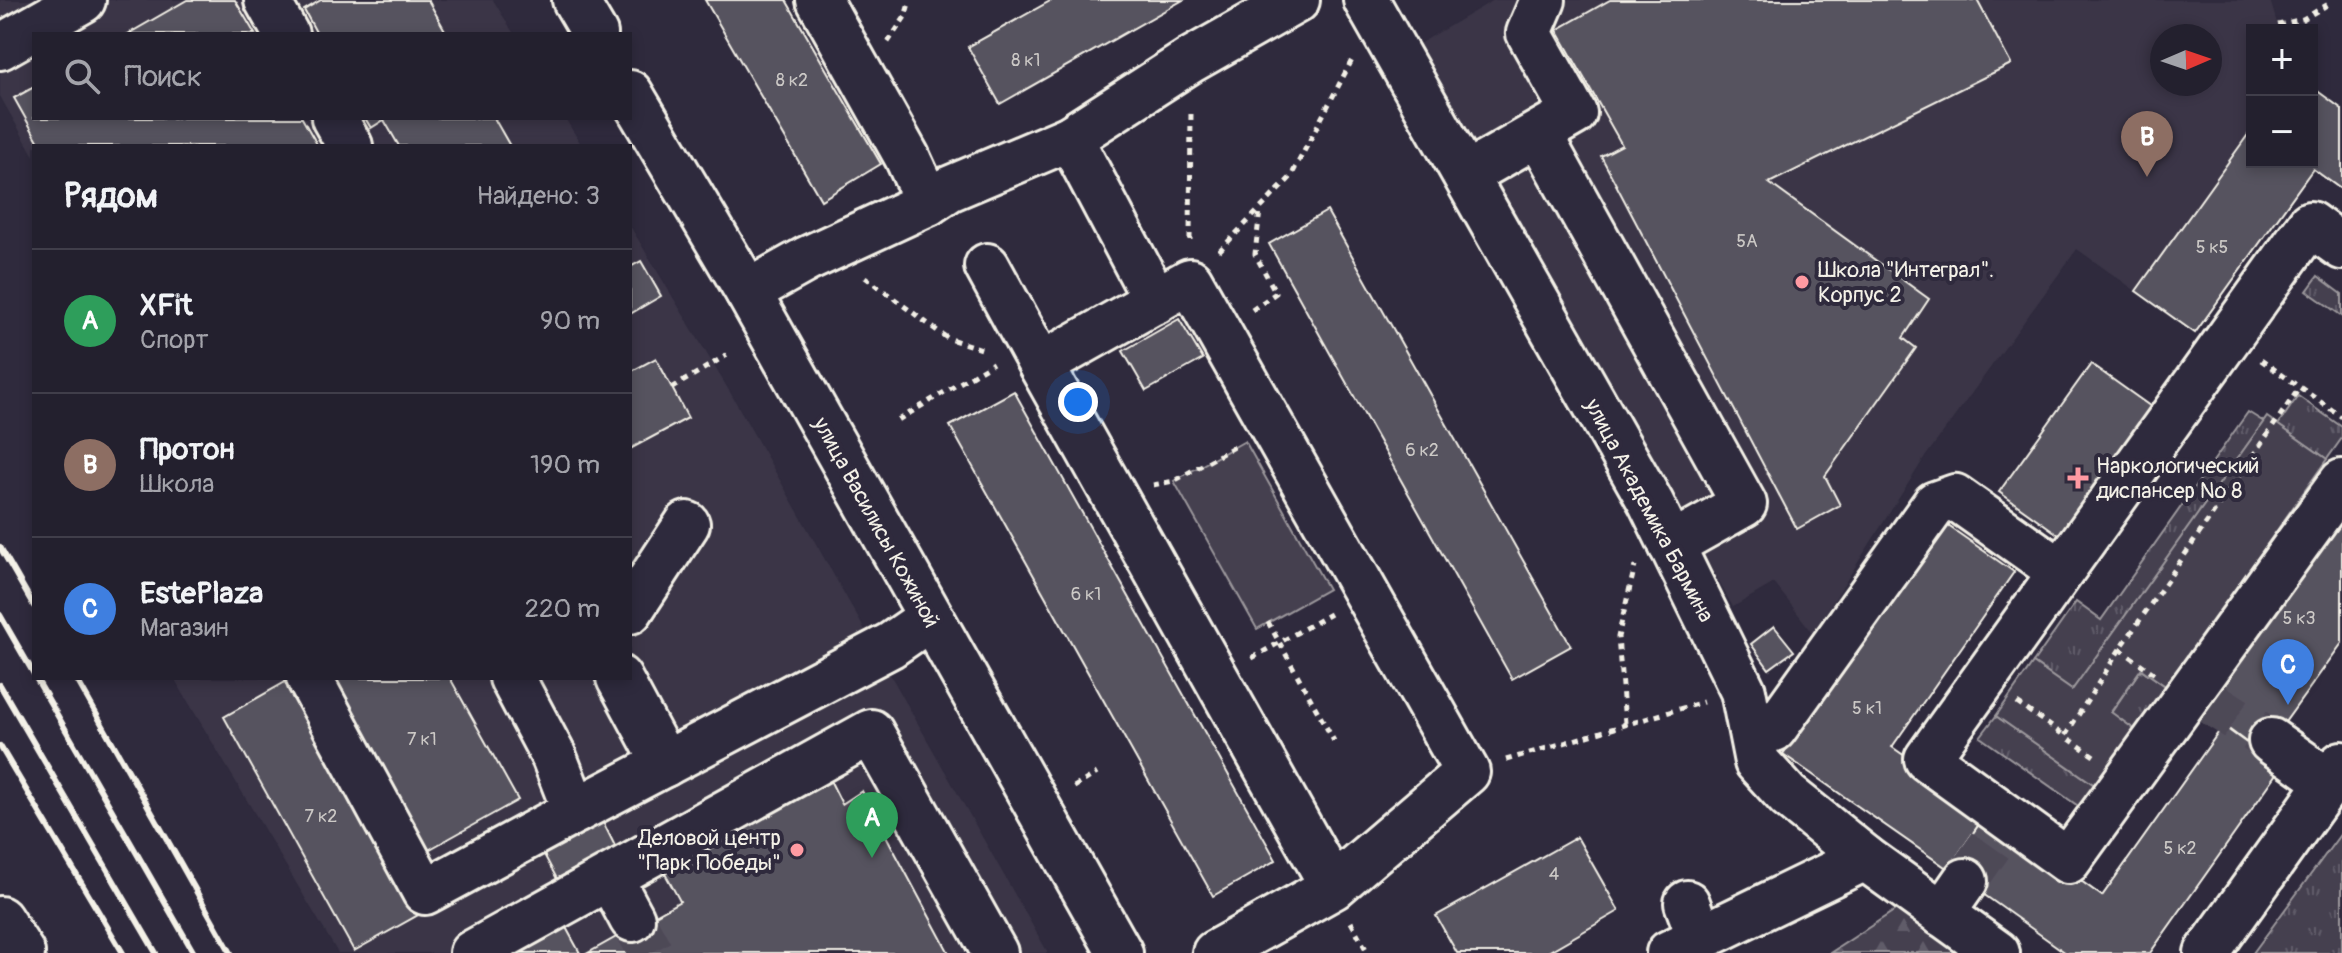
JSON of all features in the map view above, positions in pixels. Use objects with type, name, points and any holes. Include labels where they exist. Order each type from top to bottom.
[{"type":"street","points":[[0,47],[83,0]]},
{"type":"street","points":[[267,0],[285,32]]},
{"type":"street","points":[[575,0],[594,32]]},
{"type":"street","points":[[819,0],[907,157],[928,203]]},
{"type":"street","points":[[748,292],[833,247],[928,203],[949,189],[1070,138],[1191,60],[1297,0]]},
{"type":"street","name":"улица Академика Бармина","points":[[1366,0],[1651,503],[1748,712],[1757,762],[1778,785],[1865,858],[1954,897],[1997,953]]},
{"type":"street","points":[[1466,175],[1574,113],[1529,33],[1543,0]]},
{"type":"street","name":"улица Василисы Кожиной","points":[[632,96],[748,292],[1120,953]]},
{"type":"street","points":[[335,120],[349,144]]},
{"type":"street","points":[[1539,134],[1744,504],[1671,545]]},
{"type":"street","points":[[1070,138],[1173,291],[1220,334],[1467,772],[1333,887],[1215,953]]},
{"type":"street","points":[[2342,247],[2310,224],[1927,759],[2008,823],[2068,861],[2125,779],[2194,692],[2342,482]]},
{"type":"street","points":[[987,266],[1025,354],[1113,494],[1333,887]]},
{"type":"street","points":[[1025,354],[1173,291]]},
{"type":"street","points":[[1748,712],[1774,729],[1935,504],[1955,497],[2060,571]]},
{"type":"street","points":[[632,608],[687,524]]},
{"type":"street","points":[[310,680],[425,892],[891,645],[930,618]]},
{"type":"street","points":[[513,680],[554,757],[575,811]]},
{"type":"street","points":[[620,680],[665,764]]},
{"type":"street","points":[[472,953],[871,732],[995,953]]},
{"type":"street","points":[[2207,953],[2336,773],[2271,741]]},
{"type":"street","points":[[1685,931],[1865,858]]},
{"type":"street","points":[[610,878],[632,919]]},
{"type":"street","points":[[0,919],[22,953]]},
{"type":"path","points":[[2282,24],[2303,19],[2332,2]]},
{"type":"path","points":[[1173,291],[1290,178],[1356,52]]},
{"type":"path","points":[[1173,291],[1191,60]]},
{"type":"path","points":[[1220,334],[1276,293],[1255,254],[1260,209]]},
{"type":"path","points":[[833,247],[880,291],[947,338],[1025,354]]},
{"type":"path","points":[[2228,338],[2342,417]]},
{"type":"path","points":[[898,420],[1025,354]]},
{"type":"path","points":[[672,388],[727,355]]},
{"type":"path","points":[[2065,736],[2120,649],[2300,387]]},
{"type":"path","points":[[1113,494],[1174,481],[1245,441],[1252,390]]},
{"type":"path","points":[[1625,723],[1618,637],[1651,503]]},
{"type":"path","points":[[1216,678],[1366,594]]},
{"type":"path","points":[[1268,622],[1334,741]]},
{"type":"path","points":[[1983,680],[2125,779]]},
{"type":"path","points":[[1467,772],[1625,723],[1748,712]]},
{"type":"path","points":[[1073,787],[1097,773]]},
{"type":"shaded area","points":[[0,0],[493,0],[513,32],[32,32],[32,120],[566,120],[581,144],[32,144],[32,152],[0,96]]},
{"type":"shaded area","name":"Школа \"Интеграл\". Корпус 2","points":[[1494,0],[2270,0],[2277,24],[2246,24],[2246,137],[2136,291],[2077,249],[1925,457],[1813,633],[1774,583],[1733,607],[1419,44]]},
{"type":"shaded area","points":[[632,229],[731,394],[1048,953],[338,953],[175,680],[632,680]]},
{"type":"green space","points":[[2318,276],[2342,294],[2342,316],[2307,291]]},
{"type":"green space","points":[[2298,396],[2342,427],[2342,438],[2327,459],[2278,425]]},
{"type":"green space","points":[[2248,412],[2264,422],[2072,691],[2033,663],[2076,602],[2101,620]]},
{"type":"green space","points":[[2267,417],[2327,459],[2167,687],[2141,669],[2111,712],[2138,732],[2099,788],[1996,716],[2033,663],[2072,690]]},
{"type":"green space","points":[[1245,441],[1328,589],[1257,629],[1174,481]]},
{"type":"green space","points":[[2141,669],[2167,687],[2138,732],[2111,713]]},
{"type":"green space","points":[[1996,716],[2099,788],[2084,810],[1980,737]]},
{"type":"green space","points":[[2342,832],[2342,953],[2253,953]]},
{"type":"green space","points":[[1900,907],[1964,953],[1830,953]]},
{"type":"building","points":[[187,0],[235,0],[254,32],[131,32]]},
{"type":"building","points":[[321,0],[428,0],[446,32],[316,32],[304,10]]},
{"type":"building","points":[[705,0],[786,0],[881,164],[821,200]]},
{"type":"building","points":[[1052,0],[1183,0],[1000,104],[968,47]]},
{"type":"building","points":[[1610,0],[1977,0],[2011,64],[1769,183],[1929,299],[1903,338],[1916,348],[1825,476],[1840,505],[1797,529],[1601,156],[1622,145],[1557,30]]},
{"type":"building","points":[[32,88],[32,120],[303,120],[317,144],[40,144],[14,98]]},
{"type":"building","points":[[2318,91],[2342,109],[2342,190],[2313,169],[2195,333],[2136,291],[2246,137],[2246,168],[2318,168]]},
{"type":"building","points":[[366,120],[384,120],[371,128]]},
{"type":"building","points":[[384,120],[495,120],[509,144],[398,144]]},
{"type":"building","points":[[1327,211],[1571,646],[1512,679],[1269,244]]},
{"type":"building","points":[[641,261],[661,296],[632,313],[632,266]]},
{"type":"building","points":[[1179,319],[1203,359],[1146,391],[1123,351]]},
{"type":"building","points":[[656,358],[688,418],[632,448],[632,371]]},
{"type":"building","points":[[2091,364],[2161,414],[2069,542],[1999,492]]},
{"type":"building","points":[[1014,391],[1276,860],[1213,896],[950,426]]},
{"type":"building","points":[[2342,498],[2342,643],[2262,754],[2194,703]]},
{"type":"building","points":[[1944,523],[2014,572],[1892,747],[1987,813],[1948,869],[1783,754]]},
{"type":"building","points":[[1774,626],[1794,651],[1769,669],[1751,644]]},
{"type":"building","points":[[328,680],[451,680],[518,800],[423,853]]},
{"type":"building","points":[[287,681],[418,915],[354,951],[224,717]]},
{"type":"building","points":[[2223,726],[2281,768],[2150,953],[2066,953],[1948,869],[1987,813],[2102,896]]},
{"type":"building","name":"Деловой центр \"Парк Победы\"","points":[[829,778],[842,804],[862,791],[949,953],[588,953],[680,901],[663,870]]},
{"type":"building","points":[[600,816],[616,848],[557,879],[540,847]]},
{"type":"building","points":[[1577,837],[1619,911],[1546,953],[1457,953],[1436,916]]},
{"type":"building","points":[[563,922],[580,953],[511,953]]},
{"type":"tunnel","points":[[2199,695],[2271,741]]},
{"type":"tunnel","points":[[1965,881],[2004,826]]},
{"type":"tunnel","points":[[632,919],[651,953]]},
{"type":"railway","points":[[0,547],[32,603]]},
{"type":"railway","points":[[0,615],[32,671]]},
{"type":"railway","points":[[37,680],[194,953]]},
{"type":"railway","points":[[77,680],[231,953]]},
{"type":"railway","points":[[0,685],[156,953]]},
{"type":"railway","points":[[0,746],[123,953]]},
{"type":"place","name":"Протон","points":[[2147,177]]},
{"type":"place","name":"Школа \"Интеграл\". Корпус 2","points":[[1802,282]]},
{"type":"place","name":"Наркологический диспансер № 8","points":[[2078,478]]},
{"type":"place","name":"EstePlaza","points":[[2288,705]]},
{"type":"place","name":"Деловой центр \"Парк Победы\"","points":[[797,850]]},
{"type":"place","name":"XFit","points":[[872,858]]}]
